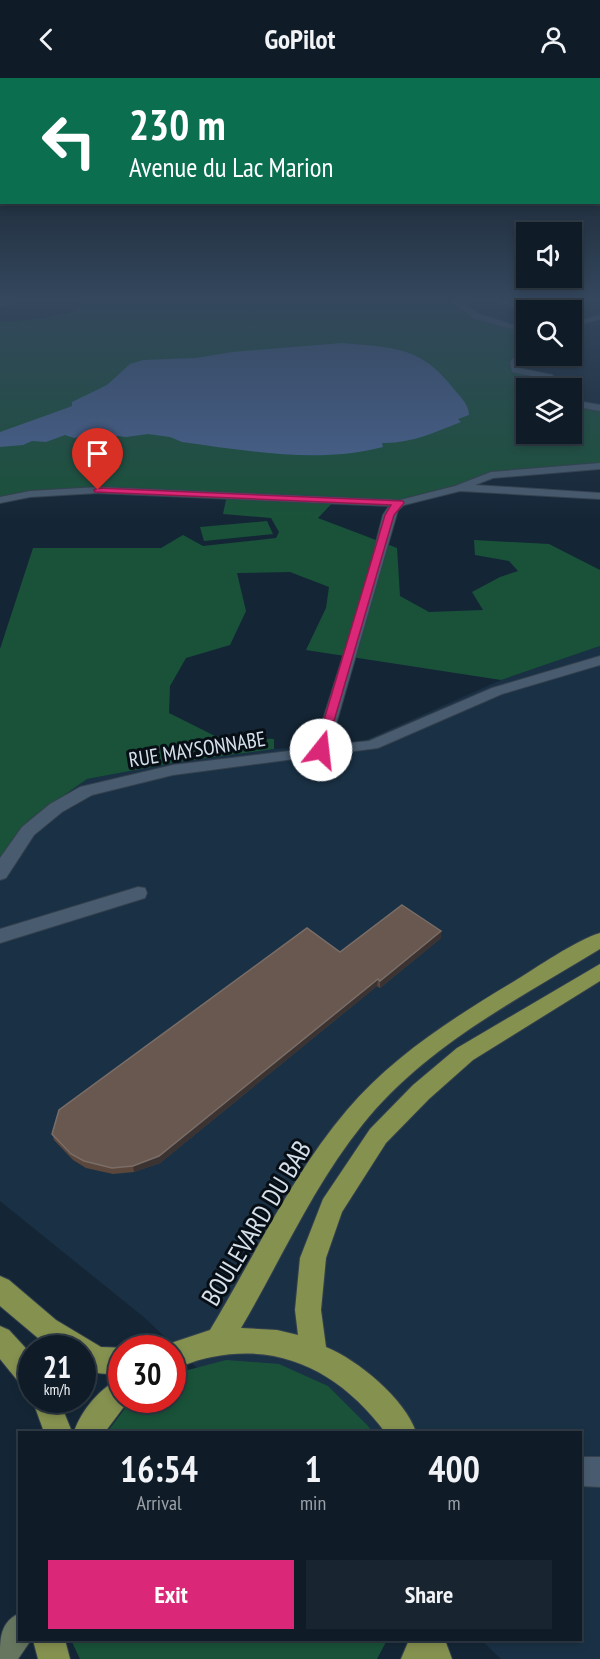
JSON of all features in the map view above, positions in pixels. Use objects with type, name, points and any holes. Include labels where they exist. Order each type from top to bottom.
[{"type":"main road","name":"BOULEVARD DU BAB","points":[[218,1342],[250,1290],[300,1195],[355,1117],[395,1076],[441,1038],[600,940]]},
{"type":"main road","points":[[314,1353],[308,1310],[313,1258],[332,1207],[378,1136],[421,1092],[465,1054],[600,971]]},
{"type":"main road","points":[[0,1289],[57,1335]]},
{"type":"main road","points":[[0,1338],[18,1359]]},
{"type":"main road","points":[[186,1352],[218,1342],[267,1341],[314,1353],[351,1375],[383,1405],[401,1431]]},
{"type":"main road","points":[[89,1431],[108,1405]]},
{"type":"main road","points":[[50,1413],[58,1431]]},
{"type":"main road","points":[[49,1641],[54,1659]]},
{"type":"main road","points":[[417,1659],[426,1641]]},
{"type":"main road","points":[[427,1641],[436,1659]]},
{"type":"street","points":[[529,373],[550,378]]},
{"type":"street","points":[[582,405],[600,408]]},
{"type":"street","points":[[0,500],[30,494],[98,490],[400,503],[459,488],[491,475],[600,466]]},
{"type":"street","points":[[459,488],[600,496]]},
{"type":"street","points":[[327,499],[337,489]]},
{"type":"street","points":[[321,750],[389,515],[400,503]]},
{"type":"street","name":"RUE MAYSONNABE","points":[[0,874],[14,849],[28,831],[56,808],[86,791],[173,770],[372,745],[497,691],[600,660]]},
{"type":"street","points":[[0,936],[138,893]]},
{"type":"street","points":[[582,1471],[600,1472]]},
{"type":"street","points":[[0,1657],[18,1632]]},
{"type":"shaded area","points":[[600,646],[600,1659],[501,1659],[482,1641],[582,1641],[582,1431],[263,1431],[186,1357],[186,1335],[163,1335],[145,1318],[0,1201],[0,859],[28,821],[87,779],[178,762],[274,749],[357,744],[501,680]]},
{"type":"green space","points":[[0,373],[529,373],[549,377],[516,378],[516,444],[582,444],[582,405],[600,408],[600,466],[508,472],[400,503],[336,499],[318,518],[397,548],[400,596],[429,612],[483,610],[472,592],[500,577],[518,571],[509,561],[475,555],[474,540],[549,544],[600,570],[600,646],[501,680],[306,650],[326,608],[329,587],[290,572],[237,573],[246,611],[230,645],[186,658],[170,686],[169,713],[215,736],[274,739],[274,749],[178,762],[87,779],[28,821],[0,859],[0,649],[33,548],[161,548],[183,535],[203,546],[276,538],[279,532],[271,518],[223,514],[227,495],[84,491],[28,495],[0,500]]},
{"type":"green space","points":[[267,521],[273,534],[204,541],[200,527]]},
{"type":"green space","points":[[226,1360],[279,1364],[328,1386],[371,1431],[108,1431],[121,1413],[186,1413],[186,1371]]},
{"type":"green space","points":[[71,1641],[386,1641],[377,1659],[80,1659]]},
{"type":"water","points":[[120,373],[440,373],[464,401],[469,415],[458,419],[461,422],[422,437],[402,442],[382,443],[383,447],[334,455],[258,452],[182,442],[170,437],[148,434],[126,437],[101,434],[74,438],[65,435],[46,442],[32,441],[23,445],[0,447],[0,432],[72,406],[72,402],[107,385]]},
{"type":"building","points":[[402,905],[441,931],[159,1156],[133,1166],[112,1168],[84,1161],[71,1154],[52,1134],[59,1110],[307,928],[340,952]]},
{"type":"route","points":[[98,490],[400,503],[389,515],[369,593],[321,750]]}]
